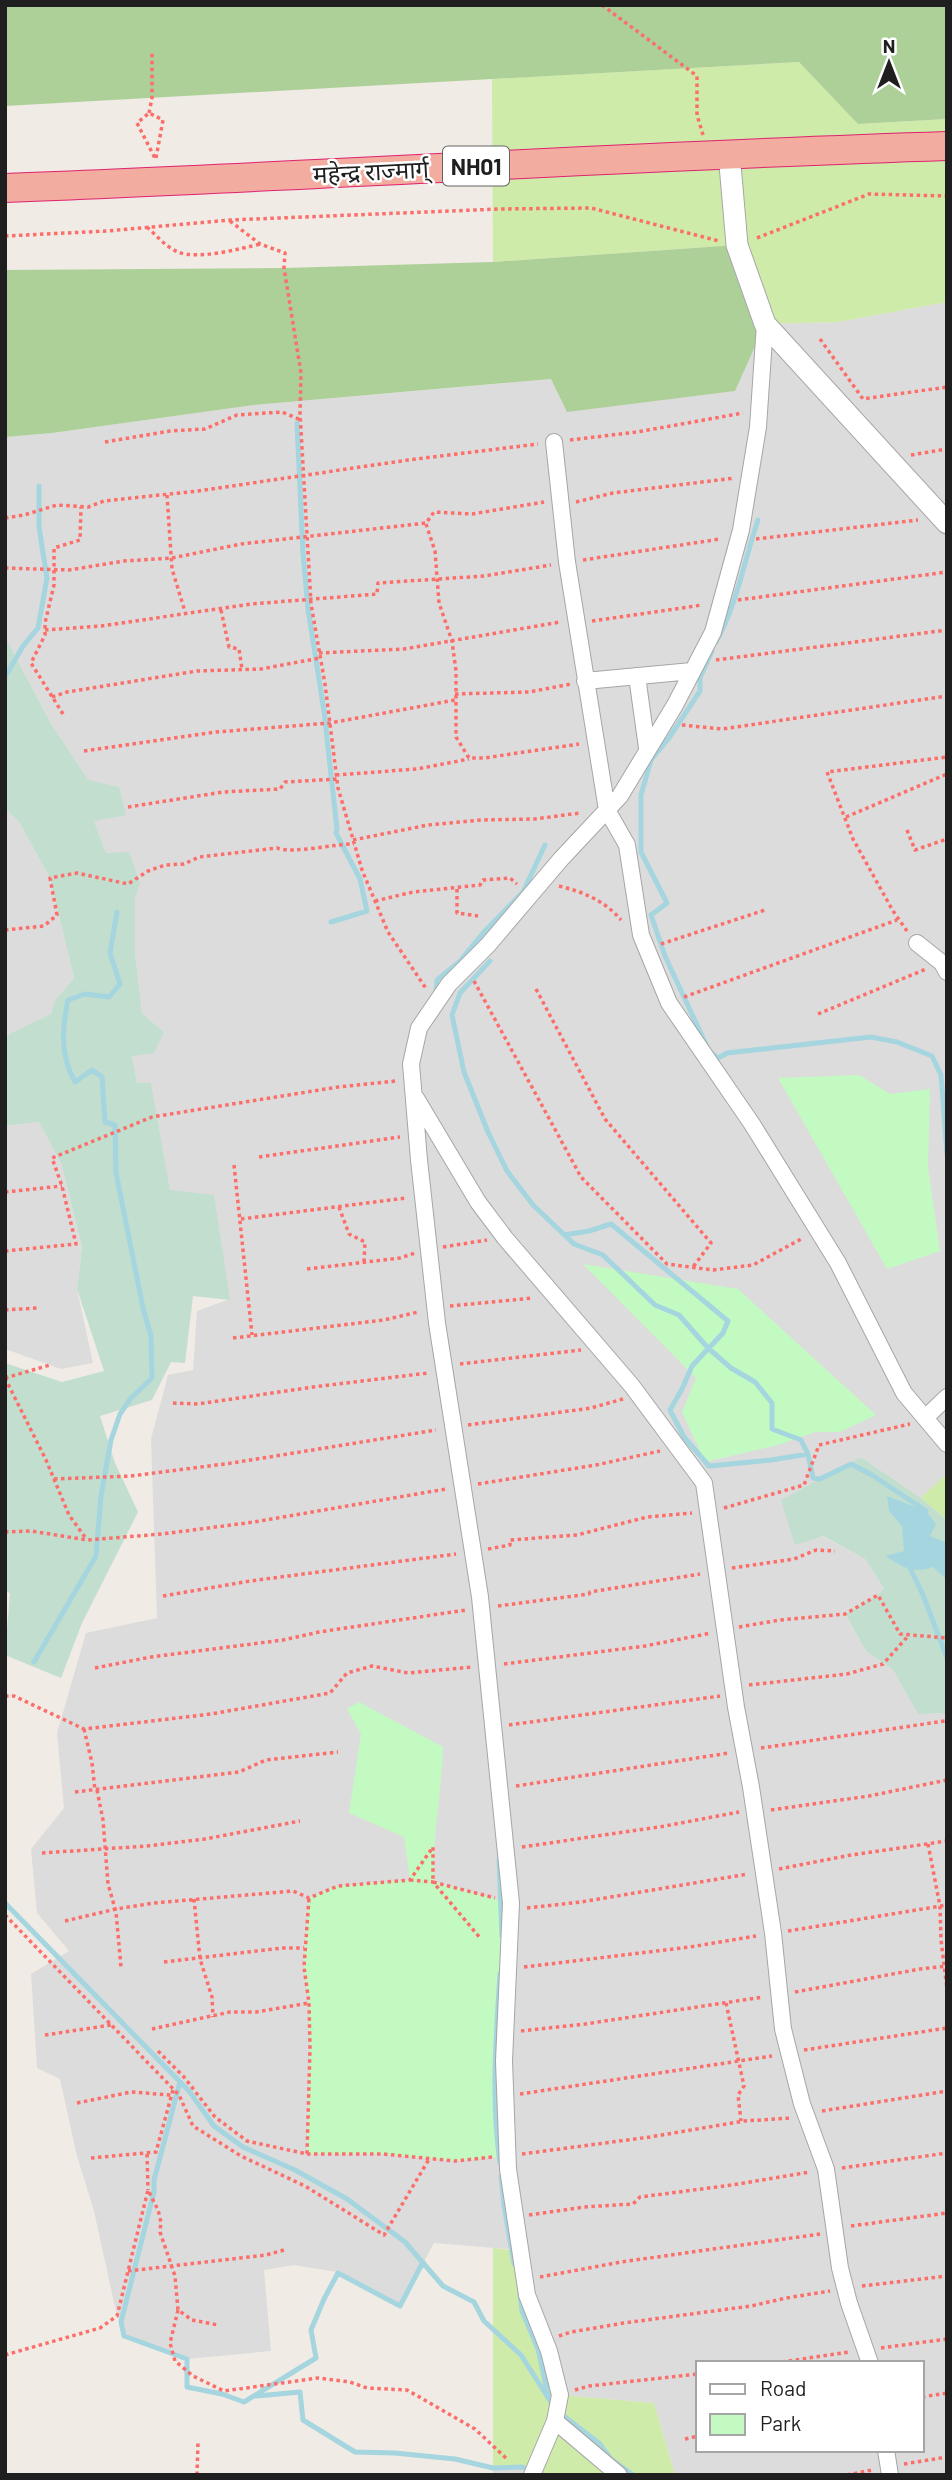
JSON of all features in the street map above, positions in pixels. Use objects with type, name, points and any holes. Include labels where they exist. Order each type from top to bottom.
[{"type":"highway","name":"महेन्द्र राज्मार्ग्","points":[[5,188],[159,170],[947,146]]},
{"type":"street","points":[[719,153],[737,245],[765,324],[944,520]]},
{"type":"street","points":[[532,2475],[555,2421],[559,2395],[545,2341],[527,2295],[507,2156],[505,2033],[511,1906],[506,1849],[481,1608],[435,1307],[411,1064],[419,1028],[449,984],[488,945],[620,796],[713,632],[740,537],[758,411],[765,324]]},
{"type":"street","points":[[554,442],[567,562],[607,810],[627,845],[641,935],[669,1003],[752,1124],[838,1262],[904,1393],[947,1444]]},
{"type":"street","points":[[585,681],[694,667]]},
{"type":"street","points":[[637,676],[647,748]]},
{"type":"street","points":[[917,943],[944,967]]},
{"type":"street","points":[[413,1086],[478,1202],[505,1238],[639,1395],[704,1483],[773,1933],[783,2028],[807,2115],[826,2169],[839,2268],[869,2361]]},
{"type":"street","points":[[925,1419],[947,1397]]},
{"type":"street","points":[[555,2421],[619,2475]]},
{"type":"street","points":[[886,2452],[890,2475]]},
{"type":"path","points":[[602,5],[697,76],[697,115],[719,153]]},
{"type":"path","points":[[152,52],[152,98],[149,113],[137,122],[159,170]]},
{"type":"path","points":[[149,113],[163,120],[159,170]]},
{"type":"path","points":[[5,236],[230,220],[591,208],[737,245],[869,194],[947,196]]},
{"type":"path","points":[[230,220],[260,244],[285,253],[284,268],[301,373],[306,536],[311,598],[336,777],[362,870],[388,932],[436,1004]]},
{"type":"path","points":[[147,228],[167,246],[180,253],[211,253],[260,244]]},
{"type":"path","points":[[820,339],[863,399],[947,387]]},
{"type":"path","points":[[5,518],[24,516],[57,505],[88,507],[104,501],[167,495],[637,432],[758,411]]},
{"type":"path","points":[[104,442],[170,431],[205,429],[237,415],[282,412],[301,420]]},
{"type":"path","points":[[889,460],[947,449]]},
{"type":"path","points":[[5,568],[54,570],[172,558],[241,544],[426,523],[434,512],[472,514],[750,476]]},
{"type":"path","points":[[167,495],[172,569],[186,615]]},
{"type":"path","points":[[62,714],[32,663],[45,635],[54,585],[54,548],[80,540],[81,507]]},
{"type":"path","points":[[45,630],[101,626],[311,598],[377,594],[378,583],[484,576],[740,537],[760,540],[944,520]]},
{"type":"path","points":[[426,523],[435,551],[439,603],[452,642],[456,671],[456,737],[471,758]]},
{"type":"path","points":[[52,697],[67,692],[197,671],[261,669],[320,655],[404,649],[576,621],[947,572]]},
{"type":"path","points":[[220,610],[229,647],[239,649],[242,669]]},
{"type":"path","points":[[694,667],[947,629]]},
{"type":"path","points":[[455,694],[528,692],[585,681]]},
{"type":"path","points":[[663,724],[722,729],[947,696]]},
{"type":"path","points":[[84,751],[216,732],[330,723],[455,700]]},
{"type":"path","points":[[128,807],[223,792],[280,789],[285,782],[417,769],[471,758],[595,741]]},
{"type":"path","points":[[917,943],[898,919],[853,839],[827,772],[947,757]]},
{"type":"path","points":[[846,817],[947,774]]},
{"type":"path","points":[[5,930],[44,926],[57,915],[50,878],[77,873],[128,884],[148,871],[165,865],[184,864],[199,857],[276,848],[286,851],[354,842],[428,825],[535,819],[607,810]]},
{"type":"path","points":[[907,830],[915,850],[947,839]]},
{"type":"path","points":[[376,901],[413,892],[457,889],[480,885],[483,880],[510,878],[531,894]]},
{"type":"path","points":[[542,881],[587,893],[612,910],[647,949],[765,910]]},
{"type":"path","points":[[457,889],[457,913],[478,916]]},
{"type":"path","points":[[669,1003],[898,919]]},
{"type":"path","points":[[466,967],[581,1177],[667,1264],[713,1270],[753,1265],[818,1230]]},
{"type":"path","points":[[818,1014],[944,967]]},
{"type":"path","points":[[536,989],[605,1119],[711,1243],[693,1267]]},
{"type":"path","points":[[5,1251],[76,1244],[62,1186],[51,1158],[152,1117],[338,1087],[413,1086]]},
{"type":"path","points":[[259,1157],[416,1135]]},
{"type":"path","points":[[234,1165],[252,1335]]},
{"type":"path","points":[[5,1192],[62,1186]]},
{"type":"path","points":[[241,1219],[422,1196]]},
{"type":"path","points":[[339,1207],[349,1234],[365,1242],[364,1261]]},
{"type":"path","points":[[306,1269],[400,1258],[429,1249],[505,1238]]},
{"type":"path","points":[[233,1338],[384,1320],[435,1307],[535,1297],[548,1288]]},
{"type":"path","points":[[5,1310],[37,1308]]},
{"type":"path","points":[[173,1404],[198,1404],[592,1348],[597,1344]]},
{"type":"path","points":[[50,1365],[5,1378],[69,1515],[87,1541]]},
{"type":"path","points":[[54,1479],[131,1476],[169,1471],[591,1408],[639,1395]]},
{"type":"path","points":[[163,1596],[250,1581],[472,1552],[510,1545],[510,1539],[577,1535],[647,1517],[708,1511],[749,1502],[804,1485],[819,1445],[897,1429],[925,1419]]},
{"type":"path","points":[[5,1532],[32,1531],[87,1541],[254,1522],[610,1462],[664,1450],[676,1442]]},
{"type":"path","points":[[95,1668],[151,1657],[284,1640],[365,1625],[589,1594],[794,1559],[816,1550],[835,1551]]},
{"type":"path","points":[[5,1696],[14,1696],[84,1729],[211,1714],[330,1693],[347,1673],[372,1666],[408,1673],[487,1666],[645,1646],[780,1620],[845,1615],[878,1595],[900,1634],[947,1638]]},
{"type":"path","points":[[493,1727],[847,1674],[883,1664],[909,1635]]},
{"type":"path","points":[[500,1789],[818,1738],[945,1721]]},
{"type":"path","points":[[84,1729],[92,1763],[108,1884],[116,1909],[121,1967]]},
{"type":"path","points":[[75,1792],[239,1772],[266,1760],[338,1752]]},
{"type":"path","points":[[506,1849],[869,1796],[947,1780]]},
{"type":"path","points":[[42,1853],[105,1850],[205,1839],[300,1821]]},
{"type":"path","points":[[65,1922],[116,1909],[194,1899],[293,1891],[309,1898],[338,1886],[410,1880],[433,1882],[511,1906],[581,1902],[947,1841]]},
{"type":"path","points":[[928,1844],[940,1906],[947,1989]]},
{"type":"path","points":[[410,1880],[433,1847],[433,1882],[481,1939]]},
{"type":"path","points":[[307,2154],[310,2048],[309,2003],[304,1967],[309,1898]]},
{"type":"path","points":[[194,1899],[200,1959],[212,1997],[213,2017]]},
{"type":"path","points":[[508,1969],[690,1947],[947,1905]]},
{"type":"path","points":[[5,1915],[173,2092],[179,2095],[193,2126],[241,2156],[305,2186],[384,2235],[429,2159]]},
{"type":"path","points":[[164,1962],[252,1951],[305,1948]]},
{"type":"path","points":[[505,2033],[726,2003],[945,1966]]},
{"type":"path","points":[[152,2029],[230,2012],[256,2012],[309,2003]]},
{"type":"path","points":[[726,2003],[744,2086],[738,2095],[741,2121]]},
{"type":"path","points":[[45,2035],[111,2025]]},
{"type":"path","points":[[505,2096],[947,2028]]},
{"type":"path","points":[[158,2051],[184,2077],[215,2117],[247,2141],[307,2154],[383,2154],[455,2161],[507,2156],[650,2137],[741,2121],[807,2115],[947,2091]]},
{"type":"path","points":[[76,2103],[131,2092],[173,2092]]},
{"type":"path","points":[[90,2158],[156,2152],[173,2092]]},
{"type":"path","points":[[5,2355],[100,2329],[117,2316],[148,2190],[147,2153]]},
{"type":"path","points":[[515,2217],[584,2207],[634,2204],[640,2197],[947,2153]]},
{"type":"path","points":[[148,2190],[158,2210],[160,2232],[176,2277],[178,2310],[170,2343],[175,2361],[193,2376],[223,2390],[318,2378],[351,2382],[367,2388],[407,2390],[475,2429],[508,2460]]},
{"type":"path","points":[[525,2280],[621,2262],[947,2213]]},
{"type":"path","points":[[128,2271],[266,2255],[284,2250]]},
{"type":"path","points":[[545,2341],[570,2332],[624,2323],[751,2306],[868,2284],[947,2276]]},
{"type":"path","points":[[178,2310],[192,2320],[218,2325]]},
{"type":"path","points":[[559,2395],[590,2386],[696,2374]]},
{"type":"path","points":[[924,2397],[947,2393]]},
{"type":"path","points":[[685,2439],[696,2436]]},
{"type":"path","points":[[197,2475],[198,2442]]},
{"type":"shaded area","points":[[947,302],[947,1473],[921,1498],[861,1457],[820,1479],[822,1536],[865,1559],[884,1589],[845,1615],[866,1651],[893,1670],[918,1714],[947,1713],[947,2475],[675,2475],[654,2403],[560,2395],[520,2250],[434,2243],[400,2306],[337,2272],[294,2265],[264,2270],[271,2351],[187,2359],[124,2336],[117,2316],[94,2211],[77,2156],[60,2079],[37,2068],[31,1974],[69,1951],[37,1913],[31,1849],[64,1808],[57,1733],[86,1633],[157,1618],[151,1439],[168,1375],[193,1370],[197,1311],[230,1299],[170,1191],[151,1084],[137,1084],[132,1056],[164,1032],[142,1013],[135,952],[135,897],[106,853],[94,821],[88,781],[50,722],[8,642],[5,642],[5,437],[254,405],[552,379],[567,411],[734,391],[765,324],[838,322]]},
{"type":"shaded area","points":[[5,808],[19,822],[50,878],[74,978],[54,1002],[51,1014],[9,1034],[5,1041]]},
{"type":"shaded area","points":[[39,1122],[62,1166],[82,1247],[77,1289],[93,1363],[61,1369],[5,1349],[5,1126]]},
{"type":"shaded area","points":[[522,2467],[543,2475],[493,2475],[493,2468]]},
{"type":"green space","points":[[5,5],[947,5],[947,119],[858,124],[799,62],[5,106]]},
{"type":"green space","points":[[799,62],[859,124],[947,119],[947,302],[838,322],[765,324],[737,245],[493,262],[492,79]]},
{"type":"green space","points":[[737,245],[765,324],[735,391],[567,412],[551,379],[254,405],[5,437],[5,270],[284,268],[493,262]]},
{"type":"green space","points":[[5,642],[8,642],[50,722],[88,780],[119,787],[126,815],[94,821],[106,853],[129,852],[140,883],[135,897],[135,952],[142,1013],[164,1032],[154,1053],[132,1056],[137,1083],[151,1083],[170,1190],[214,1195],[230,1300],[193,1296],[185,1363],[171,1362],[152,1400],[100,1416],[115,1463],[138,1512],[82,1623],[61,1678],[5,1655],[10,1593],[5,1591],[5,1363],[62,1382],[104,1371],[77,1289],[82,1247],[62,1166],[39,1122],[5,1126],[5,1041],[9,1034],[51,1014],[54,1002],[74,978],[50,878],[19,822],[5,808]]},
{"type":"green space","points":[[859,1075],[890,1094],[930,1089],[928,1167],[940,1251],[887,1269],[778,1078]]},
{"type":"green space","points":[[583,1264],[738,1289],[876,1415],[840,1432],[815,1432],[778,1445],[705,1462],[682,1412],[696,1378]]},
{"type":"green space","points":[[861,1457],[921,1498],[947,1520],[947,1713],[918,1714],[893,1670],[866,1651],[845,1614],[884,1589],[865,1559],[823,1536],[795,1545],[781,1500]]},
{"type":"green space","points":[[947,1473],[947,1520],[921,1498]]},
{"type":"green space","points":[[359,1702],[443,1747],[434,1848],[434,1882],[511,1903],[507,2156],[455,2161],[383,2154],[307,2154],[310,2048],[309,2003],[304,1967],[309,1898],[338,1886],[410,1880],[404,1837],[349,1813],[361,1734],[347,1709]]},
{"type":"green space","points":[[493,2248],[520,2251],[560,2395],[654,2403],[675,2475],[543,2475],[522,2467],[493,2468]]},
{"type":"water","points":[[887,1496],[926,1511],[936,1524],[930,1536],[947,1543],[947,1580],[933,1567],[919,1570],[908,1568],[885,1556],[904,1551],[902,1526],[889,1511]]},
{"type":"waterway","points":[[297,423],[308,609],[324,711],[336,833],[360,879],[367,911],[331,922]]},
{"type":"waterway","points":[[5,677],[23,646],[38,628],[47,578],[39,527],[39,486]]},
{"type":"waterway","points":[[716,642],[735,598],[758,520]]},
{"type":"waterway","points":[[712,651],[700,678],[700,691],[651,760],[641,795],[641,852],[667,903],[651,915],[665,956],[709,1051],[718,1058],[727,1053],[871,1037],[897,1042],[932,1056],[941,1075],[947,1154]]},
{"type":"waterway","points":[[436,992],[437,980],[459,962],[523,892],[545,845]]},
{"type":"waterway","points":[[34,1662],[96,1556],[101,1496],[111,1440],[120,1414],[131,1398],[152,1378],[151,1336],[116,1173],[115,1125],[105,1122],[102,1077],[92,1070],[75,1082],[67,1062],[64,1042],[68,1000],[85,994],[109,997],[120,984],[110,953],[117,912]]},
{"type":"waterway","points":[[490,961],[460,993],[452,1015],[464,1072],[488,1132],[507,1171],[533,1205],[574,1244],[603,1255],[655,1305],[679,1315],[708,1348],[731,1368],[755,1382],[772,1403],[772,1429],[801,1440],[808,1454],[813,1478],[820,1479],[851,1464],[926,1511]]},
{"type":"waterway","points":[[564,1235],[611,1224],[728,1321],[723,1333],[692,1366],[670,1410],[684,1437],[709,1466],[808,1454]]},
{"type":"waterway","points":[[908,1564],[947,1658]]},
{"type":"waterway","points":[[499,1859],[502,1936]]},
{"type":"waterway","points":[[5,1903],[189,2091],[214,2126],[243,2147],[295,2170],[347,2199],[405,2242],[443,2286],[474,2302],[484,2321],[521,2355],[554,2407]]},
{"type":"waterway","points":[[500,1974],[495,2092],[500,2163]]},
{"type":"waterway","points":[[180,2082],[121,2322],[124,2336],[187,2359],[187,2387],[222,2394],[244,2402],[316,2358],[311,2330],[338,2273],[400,2306],[423,2262]]},
{"type":"waterway","points":[[501,2176],[514,2264]]},
{"type":"waterway","points":[[520,2294],[522,2311],[538,2349],[548,2395]]},
{"type":"waterway","points":[[257,2396],[300,2392],[303,2420],[355,2452],[455,2459],[493,2468],[522,2467],[543,2475]]},
{"type":"waterway","points":[[561,2414],[599,2443],[611,2459],[633,2475]]}]
